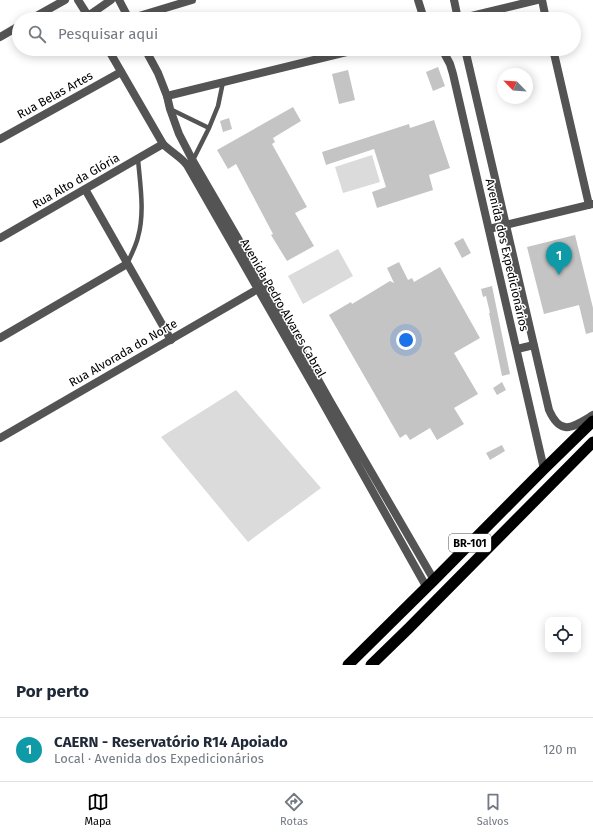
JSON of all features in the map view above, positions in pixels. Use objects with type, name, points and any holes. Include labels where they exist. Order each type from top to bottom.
[{"type":"highway","name":"BR-101","points":[[348,665],[593,421]]},
{"type":"highway","name":"BR-101","points":[[371,665],[593,442]]},
{"type":"street","points":[[44,12],[65,0]]},
{"type":"street","points":[[78,0],[85,12]]},
{"type":"street","points":[[96,12],[111,0]]},
{"type":"street","points":[[119,0],[125,12]]},
{"type":"street","points":[[152,12],[192,0]]},
{"type":"street","points":[[418,0],[422,12]]},
{"type":"street","points":[[454,0],[457,12]]},
{"type":"street","points":[[488,12],[537,0]]},
{"type":"street","points":[[542,0],[545,12]]},
{"type":"street","points":[[1,34],[12,29]]},
{"type":"street","name":"Avenida Pedro Alvares Cabral","points":[[112,56],[163,144],[190,163]]},
{"type":"street","name":"Avenida Pedro Alvares Cabral","points":[[149,56],[158,73],[167,96],[170,110],[190,163],[326,395],[430,584]]},
{"type":"street","points":[[167,96],[330,56]]},
{"type":"street","name":"Avenida dos Expedicionários","points":[[446,56],[453,74],[544,469]]},
{"type":"street","name":"Avenida dos Expedicionários","points":[[467,56],[549,410],[554,420],[568,428],[593,415]]},
{"type":"street","points":[[489,228],[591,204],[555,56]]},
{"type":"street","name":"Rua Belas Artes","points":[[0,139],[121,72]]},
{"type":"street","name":"Rua Alto da Glória","points":[[0,238],[163,144]]},
{"type":"street","points":[[85,188],[171,340]]},
{"type":"street","points":[[0,338],[127,264]]},
{"type":"street","name":"Rua Alvorada do Norte","points":[[0,438],[262,287]]},
{"type":"street","points":[[517,349],[534,345]]},
{"type":"lane","points":[[190,163],[204,138],[218,106],[223,82]]},
{"type":"lane","points":[[170,110],[208,128]]},
{"type":"lane","points":[[127,264],[138,237],[141,216],[138,159]]},
{"type":"shaded area","points":[[372,155],[380,182],[343,193],[335,167]]},
{"type":"shaded area","points":[[338,249],[353,276],[303,304],[288,276]]},
{"type":"shaded area","points":[[236,390],[321,488],[248,542],[161,437]]},
{"type":"building","points":[[438,67],[445,86],[433,91],[426,72]]},
{"type":"building","points":[[348,70],[355,100],[339,104],[332,74]]},
{"type":"building","points":[[293,107],[301,121],[273,138],[275,142],[272,144],[307,207],[295,213],[314,246],[287,261],[271,235],[273,234],[236,164],[228,169],[217,150]]},
{"type":"building","points":[[229,118],[232,129],[223,132],[220,121]]},
{"type":"building","points":[[434,120],[450,168],[429,175],[433,190],[377,208],[372,192],[386,187],[374,149],[326,165],[322,152],[409,124],[410,128]]},
{"type":"building","points":[[575,235],[593,308],[593,332],[586,334],[579,305],[544,314],[527,247]]},
{"type":"building","points":[[463,238],[471,253],[462,258],[454,243]]},
{"type":"building","points":[[399,262],[408,280],[412,278],[414,282],[440,267],[480,338],[454,353],[478,394],[454,408],[464,424],[437,440],[430,428],[410,440],[406,434],[400,438],[329,315],[351,302],[352,304],[390,281],[394,283],[387,268]]},
{"type":"building","points":[[492,286],[510,374],[502,376],[486,296],[483,297],[481,289]]},
{"type":"building","points":[[502,382],[506,390],[497,395],[493,388]]},
{"type":"building","points":[[502,445],[505,451],[490,460],[486,453]]},
{"type":"place","name":"CAERN - Reservatório R14 Apoiado","points":[[559,275]]}]
